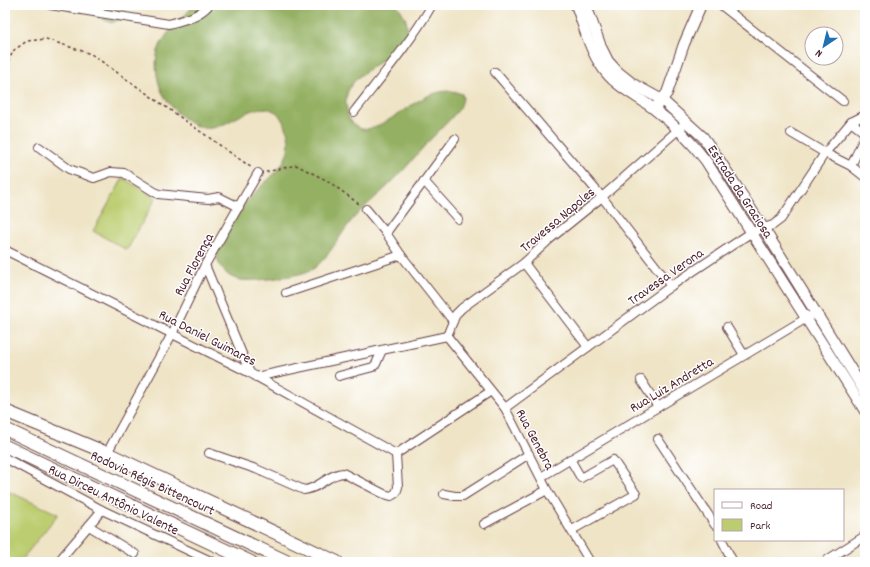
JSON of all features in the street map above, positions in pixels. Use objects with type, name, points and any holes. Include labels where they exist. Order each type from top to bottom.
[{"type":"highway","points":[[5,411],[106,453],[337,562]]},
{"type":"highway","name":"Rodovia Régis Bittencourt","points":[[5,429],[288,562]]},
{"type":"highway","points":[[5,446],[251,562]]},
{"type":"main road","name":"Estrada da Graciosa","points":[[576,5],[593,52],[602,68],[612,80],[654,109],[679,130],[696,148],[752,232],[865,392]]},
{"type":"main road","name":"Estrada da Graciosa","points":[[586,5],[601,47],[608,61],[618,72],[633,84],[662,100],[703,137],[764,229],[865,411]]},
{"type":"main road","points":[[654,109],[667,93],[684,44],[701,5]]},
{"type":"street","points":[[50,5],[169,24],[188,19],[204,11],[209,5]]},
{"type":"street","points":[[354,112],[407,45],[432,5]]},
{"type":"street","points":[[722,5],[843,101]]},
{"type":"street","points":[[495,72],[602,197],[671,286]]},
{"type":"street","points":[[852,166],[865,134],[851,122],[865,115]]},
{"type":"street","name":"Travessa Napoles","points":[[447,336],[456,314],[462,308],[524,263],[687,122]]},
{"type":"street","name":"Travessa Verona","points":[[505,408],[671,286],[752,232],[773,225],[781,219],[825,153],[851,122]]},
{"type":"street","points":[[791,133],[825,153],[852,166],[865,177]]},
{"type":"street","points":[[386,234],[455,139]]},
{"type":"street","points":[[39,147],[70,169],[94,178],[111,172],[124,173],[158,194],[208,199],[219,197],[239,207]]},
{"type":"street","name":"Rua Florença","points":[[106,453],[172,334],[205,266],[258,173]]},
{"type":"street","points":[[424,181],[458,219]]},
{"type":"street","points":[[366,209],[386,234],[400,255],[453,321]]},
{"type":"street","name":"Rua Daniel Guimares","points":[[5,250],[253,375],[396,454]]},
{"type":"street","points":[[286,293],[400,255]]},
{"type":"street","points":[[524,263],[588,347]]},
{"type":"street","points":[[205,266],[253,375],[447,336]]},
{"type":"street","name":"Rua Luiz Andretta","points":[[541,477],[811,315]]},
{"type":"street","points":[[726,327],[744,355]]},
{"type":"street","name":"Rua Genebra","points":[[447,336],[505,408],[547,490],[590,562]]},
{"type":"street","points":[[340,376],[373,367],[376,364],[382,350]]},
{"type":"street","points":[[642,380],[658,407]]},
{"type":"street","points":[[208,453],[256,469],[304,490],[311,489],[337,474],[343,473],[384,494],[391,496],[396,493],[398,487],[396,454],[491,391]]},
{"type":"street","points":[[658,439],[714,523]]},
{"type":"street","points":[[444,494],[463,496],[529,454]]},
{"type":"street","name":"Rua Dirceu Antônio Valente","points":[[5,458],[102,510],[213,562]]},
{"type":"street","points":[[570,460],[581,478],[613,460],[636,494],[572,530]]},
{"type":"street","points":[[484,524],[547,490]]},
{"type":"street","points":[[58,562],[102,510]]},
{"type":"street","points":[[89,526],[135,554]]},
{"type":"street","points":[[824,562],[865,536]]},
{"type":"street","points":[[722,541],[733,562]]},
{"type":"path","points":[[5,67],[14,50],[27,41],[46,40],[91,54],[258,173],[296,165],[328,181],[366,209]]},
{"type":"green space","points":[[81,5],[121,5],[123,11],[121,19],[111,23],[102,19]]},
{"type":"green space","points":[[194,5],[397,5],[406,19],[406,36],[391,54],[359,77],[351,86],[346,97],[349,118],[361,129],[368,129],[382,124],[427,96],[438,92],[450,91],[462,94],[463,99],[460,108],[456,113],[427,143],[406,168],[361,210],[347,226],[334,246],[319,264],[308,272],[278,278],[241,280],[228,275],[220,264],[217,256],[219,241],[246,202],[273,175],[285,160],[289,147],[289,140],[285,125],[280,117],[276,112],[266,108],[251,111],[220,126],[205,128],[190,123],[183,118],[167,100],[163,94],[158,79],[156,61],[158,51],[164,38]]},
{"type":"green space","points":[[123,178],[156,198],[127,250],[93,231]]},
{"type":"green space","points":[[5,490],[58,514],[20,562],[5,562]]}]
